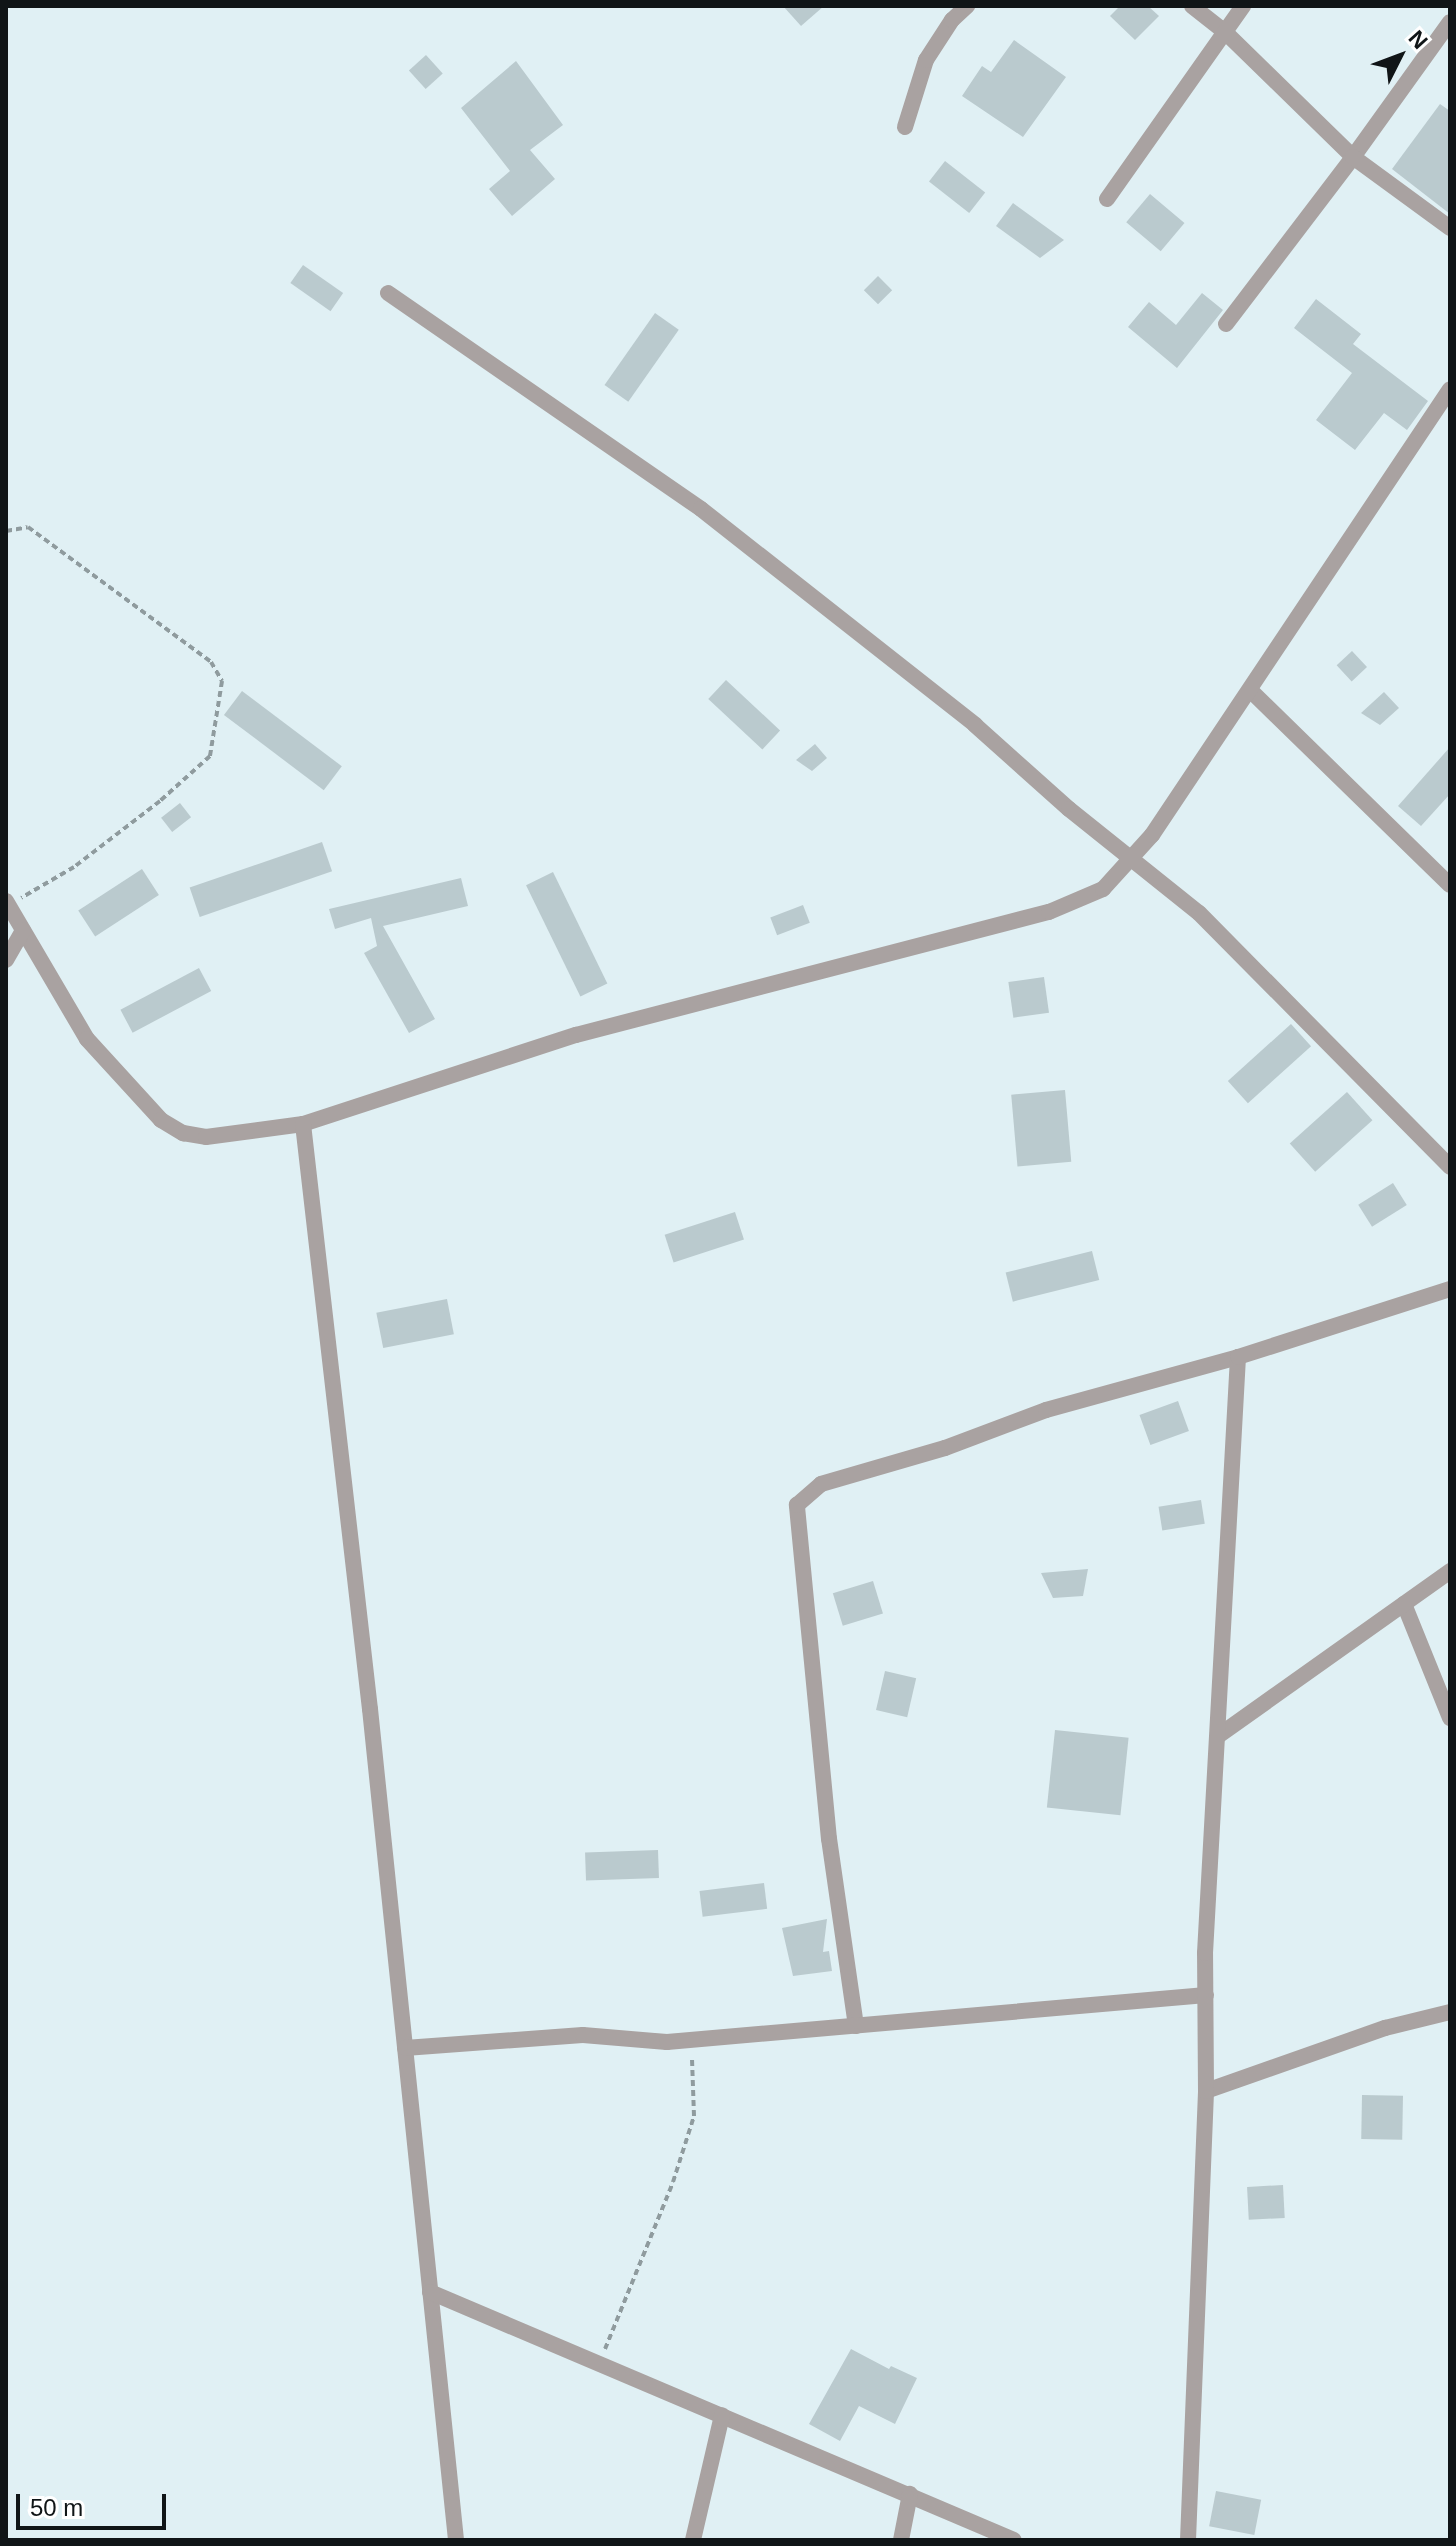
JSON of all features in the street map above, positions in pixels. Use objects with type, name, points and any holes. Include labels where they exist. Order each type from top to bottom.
[{"type":"street","points":[[905,127],[926,60],[952,20],[967,6]]},
{"type":"street","points":[[1192,6],[1225,32],[1353,157],[1450,228]]},
{"type":"street","points":[[1107,199],[1243,6]]},
{"type":"street","points":[[1226,324],[1353,157],[1450,22]]},
{"type":"street","points":[[388,293],[701,509],[964,716],[1069,809],[1133,858],[1219,933],[1450,1167]]},
{"type":"street","points":[[7,903],[87,1039],[161,1120],[183,1133],[206,1137],[303,1124],[576,1035],[1049,912],[1103,889],[1133,858],[1187,787],[1450,389]]},
{"type":"street","points":[[1250,690],[1450,885]]},
{"type":"street","points":[[6,960],[23,930]]},
{"type":"street","points":[[303,1124],[456,2540]]},
{"type":"street","points":[[856,2026],[829,1839],[797,1505],[821,1484],[945,1448],[1046,1410],[1238,1357],[1450,1289]]},
{"type":"street","points":[[1188,2540],[1206,2091],[1206,1995],[1238,1357]]},
{"type":"street","points":[[1218,1736],[1450,1571]]},
{"type":"street","points":[[1404,1604],[1450,1718]]},
{"type":"street","points":[[405,2048],[583,2035],[667,2042],[1206,1995]]},
{"type":"street","points":[[1206,2091],[1385,2028],[1450,2012]]},
{"type":"street","points":[[430,2292],[1014,2540]]},
{"type":"street","points":[[693,2540],[722,2415]]},
{"type":"street","points":[[901,2540],[910,2494]]},
{"type":"path","points":[[6,531],[28,527],[211,662],[222,681],[210,756],[160,801],[74,867],[7,903]]},
{"type":"path","points":[[600,2364],[673,2182],[694,2116],[692,2040]]},
{"type":"building","points":[[783,6],[824,6],[801,26]]},
{"type":"building","points":[[1120,6],[1148,6],[1159,16],[1135,40],[1110,16]]},
{"type":"building","points":[[1014,40],[1066,77],[1023,137],[962,96],[982,66],[991,72]]},
{"type":"building","points":[[426,55],[443,74],[426,89],[409,70]]},
{"type":"building","points":[[516,61],[563,125],[530,150],[555,179],[512,216],[489,189],[510,171],[461,108]]},
{"type":"building","points":[[1440,104],[1450,111],[1450,214],[1392,169]]},
{"type":"building","points":[[945,161],[985,192],[969,213],[929,181]]},
{"type":"building","points":[[1150,194],[1184,223],[1161,251],[1126,222]]},
{"type":"building","points":[[1013,203],[1064,240],[1040,258],[996,226]]},
{"type":"building","points":[[303,265],[343,293],[331,311],[290,283]]},
{"type":"building","points":[[878,276],[892,290],[878,304],[864,290]]},
{"type":"building","points":[[1202,293],[1223,310],[1177,368],[1128,327],[1149,302],[1176,325]]},
{"type":"building","points":[[1316,299],[1361,334],[1353,344],[1428,401],[1407,430],[1384,413],[1355,450],[1316,420],[1352,373],[1294,328]]},
{"type":"building","points":[[655,313],[679,330],[628,402],[605,385]]},
{"type":"building","points":[[1352,651],[1367,667],[1352,681],[1337,665]]},
{"type":"building","points":[[726,680],[780,730],[762,749],[708,699]]},
{"type":"building","points":[[242,691],[342,766],[324,790],[224,715]]},
{"type":"building","points":[[1384,692],[1399,708],[1380,725],[1361,713]]},
{"type":"building","points":[[815,744],[827,758],[812,771],[796,760]]},
{"type":"building","points":[[1450,747],[1450,794],[1421,826],[1398,806]]},
{"type":"building","points":[[180,803],[191,817],[172,832],[161,818]]},
{"type":"building","points":[[322,842],[332,871],[200,917],[190,888]]},
{"type":"building","points":[[142,869],[159,895],[95,936],[78,910]]},
{"type":"building","points":[[553,872],[607,983],[580,997],[526,885]]},
{"type":"building","points":[[461,878],[468,906],[383,926],[435,1019],[409,1033],[364,953],[377,946],[371,918],[335,929],[329,909]]},
{"type":"building","points":[[803,905],[810,923],[777,935],[770,918]]},
{"type":"building","points":[[199,968],[211,991],[133,1033],[120,1010]]},
{"type":"building","points":[[1044,977],[1049,1013],[1013,1018],[1008,982]]},
{"type":"building","points":[[1291,1024],[1311,1046],[1248,1103],[1228,1081]]},
{"type":"building","points":[[1065,1090],[1071,1162],[1017,1166],[1011,1095]]},
{"type":"building","points":[[1347,1092],[1372,1120],[1315,1172],[1290,1144]]},
{"type":"building","points":[[1393,1183],[1407,1205],[1372,1227],[1358,1205]]},
{"type":"building","points":[[735,1212],[744,1240],[674,1262],[665,1235]]},
{"type":"building","points":[[1092,1251],[1099,1280],[1013,1302],[1006,1273]]},
{"type":"building","points":[[447,1299],[454,1334],[383,1348],[376,1313]]},
{"type":"building","points":[[1178,1401],[1189,1431],[1150,1445],[1139,1415]]},
{"type":"building","points":[[1201,1500],[1205,1524],[1162,1530],[1159,1507]]},
{"type":"building","points":[[1088,1569],[1083,1596],[1053,1598],[1041,1573]]},
{"type":"building","points":[[873,1581],[883,1614],[843,1626],[833,1593]]},
{"type":"building","points":[[885,1671],[916,1678],[907,1717],[876,1710]]},
{"type":"building","points":[[1055,1730],[1129,1738],[1120,1815],[1047,1808]]},
{"type":"building","points":[[658,1850],[659,1878],[586,1881],[585,1853]]},
{"type":"building","points":[[764,1883],[767,1909],[703,1917],[699,1891]]},
{"type":"building","points":[[827,1919],[823,1952],[829,1951],[832,1971],[793,1976],[782,1928]]},
{"type":"building","points":[[1362,2095],[1403,2096],[1402,2140],[1361,2139]]},
{"type":"building","points":[[1283,2185],[1285,2218],[1249,2220],[1247,2187]]},
{"type":"building","points":[[851,2349],[889,2369],[891,2366],[917,2378],[895,2424],[859,2406],[840,2441],[809,2424]]},
{"type":"building","points":[[1216,2491],[1261,2500],[1254,2535],[1209,2526]]}]
